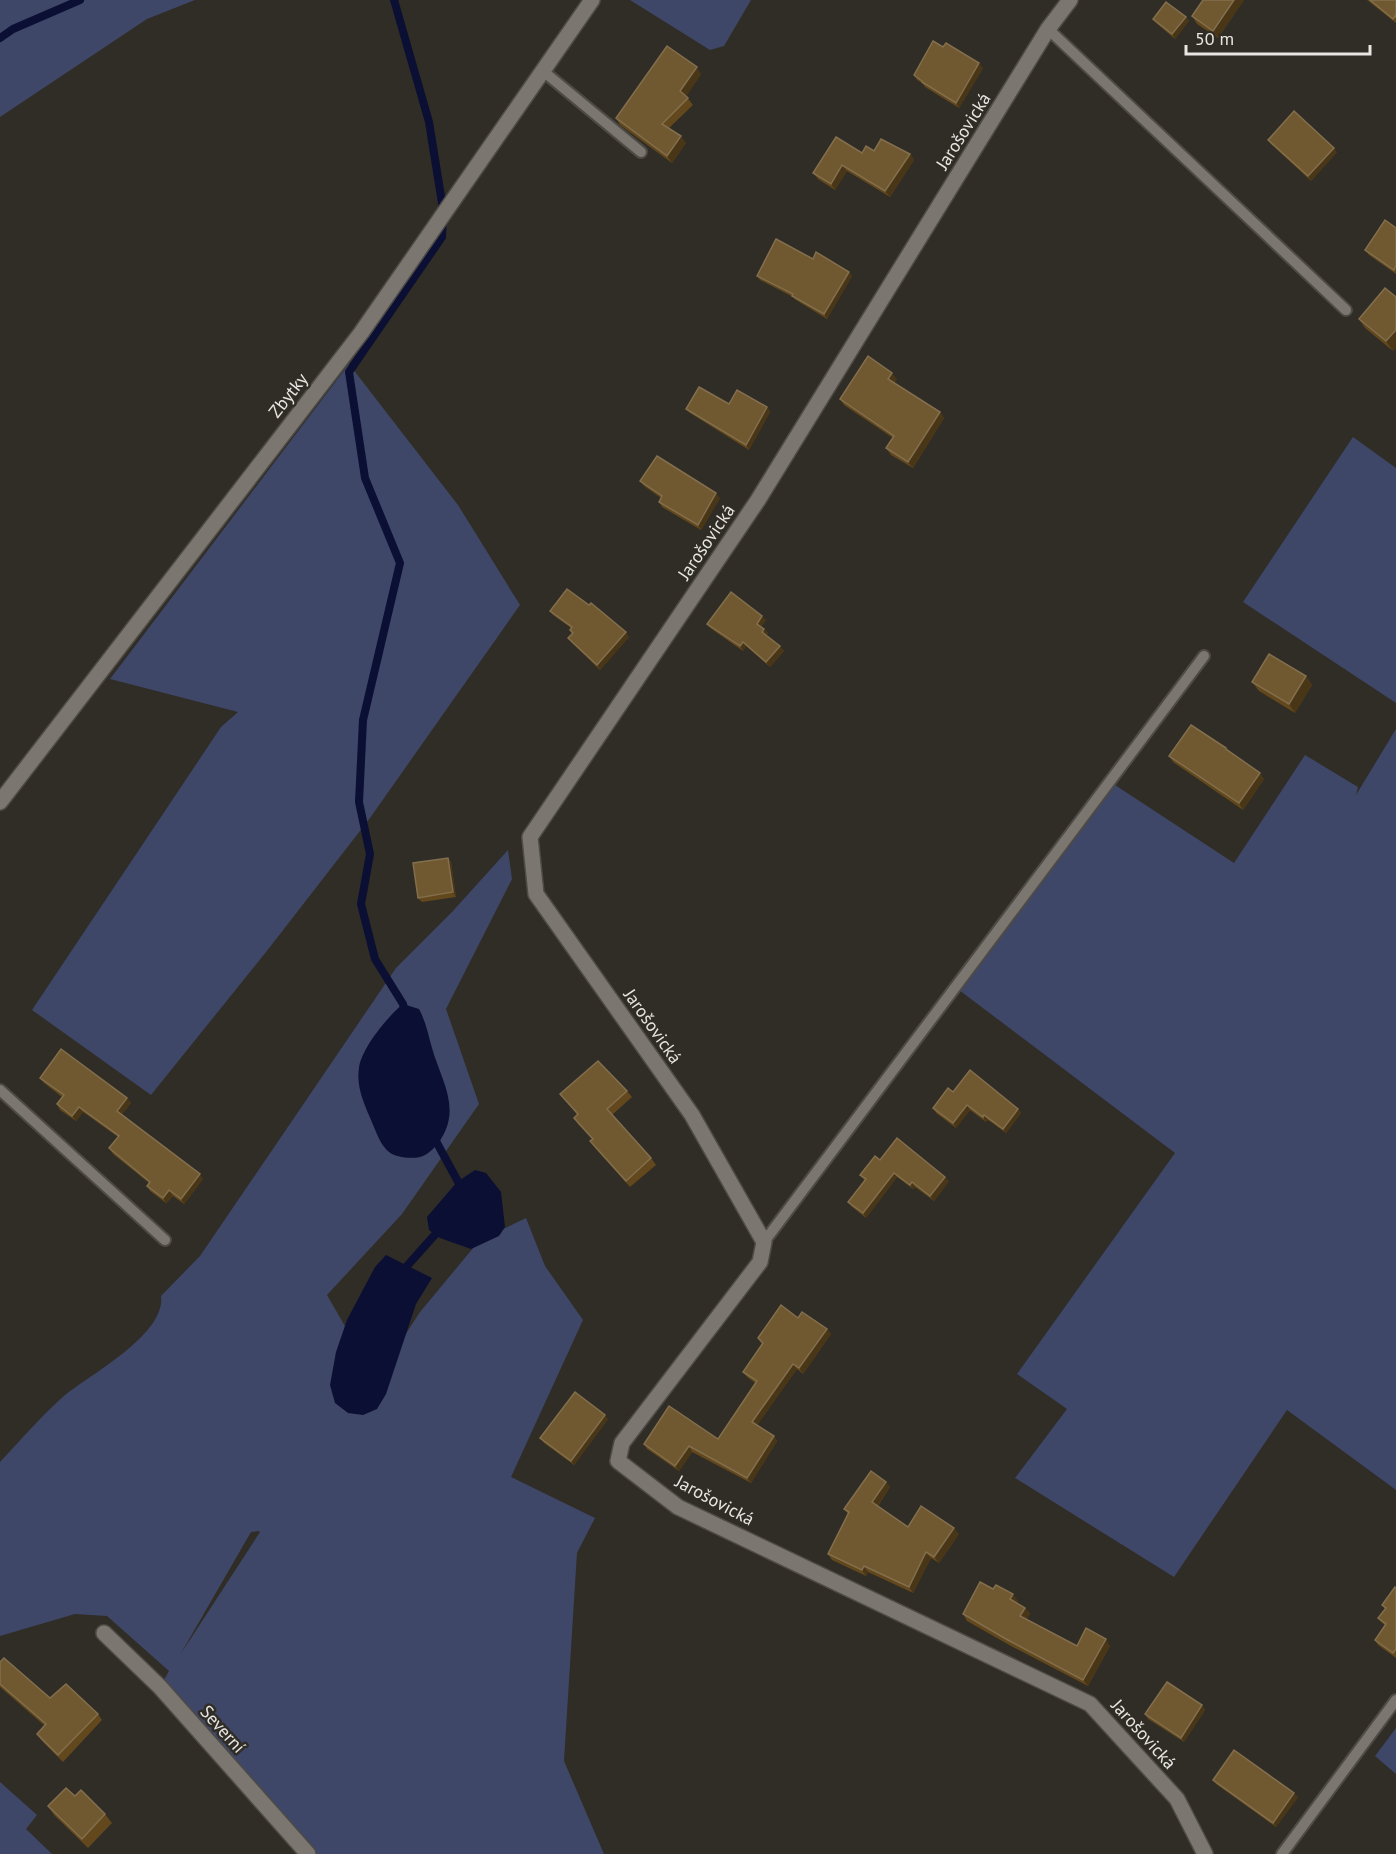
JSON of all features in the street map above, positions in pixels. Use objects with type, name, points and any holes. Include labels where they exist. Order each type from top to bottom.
[{"type":"street","name":"Zbytky","points":[[0,802],[360,333],[592,0]]},
{"type":"street","name":"Jarošovická","points":[[1070,0],[1048,29],[758,500],[530,837],[536,894],[692,1114],[764,1242],[760,1262],[621,1443],[618,1461],[678,1507],[1090,1704],[1177,1799],[1205,1854]]},
{"type":"street","name":"Severní","points":[[104,1634],[159,1687],[308,1854]]},
{"type":"lane","points":[[1048,29],[1346,310]]},
{"type":"lane","points":[[543,71],[641,152]]},
{"type":"lane","points":[[764,1242],[1204,656]]},
{"type":"lane","points":[[0,1090],[165,1240]]},
{"type":"lane","points":[[1282,1854],[1396,1700]]},
{"type":"shaded area","points":[[0,0],[195,0],[147,19],[0,117]]},
{"type":"shaded area","points":[[630,0],[751,0],[724,46],[710,50]]},
{"type":"shaded area","points":[[349,364],[458,505],[520,605],[370,818],[151,1095],[32,1010],[221,727],[238,712],[110,679]]},
{"type":"shaded area","points":[[1353,437],[1396,468],[1396,703],[1243,602]]},
{"type":"shaded area","points":[[1396,729],[1396,1490],[1287,1410],[1174,1577],[1015,1478],[1067,1409],[1017,1374],[1175,1153],[959,990],[1112,783],[1234,863],[1305,755],[1358,787],[1356,795]]},
{"type":"shaded area","points":[[508,850],[512,879],[446,1009],[479,1104],[402,1214],[327,1295],[376,1380],[420,1312],[479,1241],[526,1218],[545,1266],[583,1320],[511,1477],[595,1518],[577,1553],[564,1761],[604,1854],[308,1854],[160,1687],[169,1671],[107,1616],[75,1614],[0,1636],[0,1462],[57,1402],[125,1352],[152,1325],[159,1310],[161,1296],[200,1256],[396,968],[452,912]],"holes":[[[251,1532],[260,1532],[180,1655]]]},
{"type":"shaded area","points":[[403,1004],[419,1009],[444,1082],[449,1105],[447,1127],[436,1146],[425,1155],[407,1158],[389,1152],[378,1138],[361,1095],[359,1081],[361,1060],[370,1043],[390,1016]]},
{"type":"shaded area","points":[[475,1170],[486,1173],[501,1192],[505,1227],[499,1236],[471,1249],[440,1238],[429,1230],[427,1217],[457,1182]]},
{"type":"shaded area","points":[[386,1255],[432,1278],[416,1304],[386,1394],[377,1409],[363,1415],[348,1413],[335,1403],[330,1385],[336,1352],[347,1320],[375,1267]]},
{"type":"shaded area","points":[[1396,1728],[1396,1774],[1375,1756]]},
{"type":"shaded area","points":[[0,1782],[37,1815],[26,1829],[52,1854],[0,1854]]},
{"type":"building","points":[[1203,0],[1234,0],[1213,31],[1192,16]]},
{"type":"building","points":[[1370,0],[1396,0],[1396,17],[1393,19]]},
{"type":"building","points":[[1166,2],[1186,17],[1172,34],[1153,19]]},
{"type":"building","points":[[933,41],[943,47],[946,43],[979,63],[956,103],[914,75]]},
{"type":"building","points":[[667,46],[697,67],[680,91],[688,98],[662,124],[681,136],[667,156],[616,118]]},
{"type":"building","points":[[1294,111],[1334,148],[1308,176],[1268,140]]},
{"type":"building","points":[[836,137],[862,153],[866,146],[874,151],[881,139],[910,154],[885,191],[842,165],[831,184],[813,173]]},
{"type":"building","points":[[1385,220],[1396,228],[1394,270],[1365,250]]},
{"type":"building","points":[[776,239],[813,259],[816,252],[849,272],[824,314],[792,296],[793,294],[757,276]]},
{"type":"building","points":[[1385,288],[1396,297],[1396,330],[1386,341],[1359,319]]},
{"type":"building","points":[[868,356],[892,373],[888,379],[940,412],[908,462],[886,448],[894,436],[840,399]]},
{"type":"building","points":[[699,387],[729,404],[737,390],[767,407],[746,445],[686,409]]},
{"type":"building","points":[[657,456],[716,493],[698,525],[659,502],[662,496],[640,481]]},
{"type":"building","points":[[567,589],[589,605],[591,603],[626,632],[597,665],[568,638],[573,633],[570,630],[572,627],[550,611]]},
{"type":"building","points":[[731,592],[762,616],[757,624],[764,629],[762,632],[780,646],[766,662],[743,642],[740,646],[707,624]]},
{"type":"building","points":[[1269,654],[1306,676],[1289,704],[1252,682]]},
{"type":"building","points":[[1191,725],[1260,773],[1239,803],[1169,756]]},
{"type":"building","points":[[448,858],[453,892],[418,898],[413,863]]},
{"type":"building","points":[[61,1049],[127,1098],[117,1111],[200,1174],[181,1199],[169,1190],[163,1198],[147,1186],[150,1182],[109,1148],[119,1136],[79,1107],[72,1116],[57,1104],[64,1095],[40,1078]]},
{"type":"building","points":[[598,1061],[627,1091],[607,1109],[651,1158],[626,1181],[590,1141],[593,1139],[574,1118],[578,1114],[560,1094]]},
{"type":"building","points":[[970,1070],[1018,1109],[1003,1129],[967,1105],[953,1123],[933,1108],[948,1088],[953,1092]]},
{"type":"building","points":[[897,1138],[945,1177],[930,1196],[912,1182],[910,1185],[894,1173],[863,1213],[848,1202],[866,1179],[860,1175],[875,1156],[880,1160]]},
{"type":"building","points":[[781,1305],[798,1318],[802,1312],[827,1329],[799,1368],[793,1364],[752,1422],[774,1436],[747,1478],[689,1446],[675,1466],[644,1444],[669,1406],[718,1439],[757,1381],[743,1372],[763,1343],[758,1338]]},
{"type":"building","points":[[575,1392],[605,1415],[571,1461],[540,1438]]},
{"type":"building","points":[[871,1471],[886,1482],[872,1502],[908,1527],[921,1506],[954,1528],[934,1557],[926,1552],[909,1587],[864,1566],[862,1570],[828,1554],[849,1512],[844,1509]]},
{"type":"building","points":[[980,1582],[993,1589],[996,1585],[1013,1594],[1010,1599],[1025,1608],[1020,1616],[1077,1646],[1086,1628],[1106,1639],[1083,1680],[963,1614]]},
{"type":"building","points":[[1395,1587],[1396,1649],[1393,1653],[1375,1640],[1386,1624],[1378,1618],[1386,1608],[1382,1605]]},
{"type":"building","points":[[4,1658],[50,1698],[66,1684],[98,1714],[58,1755],[37,1734],[46,1724],[0,1684],[0,1662]]},
{"type":"building","points":[[1167,1682],[1202,1705],[1181,1738],[1145,1714]]},
{"type":"building","points":[[1234,1750],[1294,1793],[1273,1823],[1213,1780]]},
{"type":"building","points":[[66,1788],[75,1796],[81,1790],[105,1814],[82,1839],[48,1806]]},
{"type":"waterway","points":[[0,38],[13,29],[80,0]]},
{"type":"waterway","points":[[394,0],[429,122],[443,209],[442,237],[349,372],[365,478],[400,563],[363,720],[359,802],[370,854],[361,904],[375,959],[403,1004],[405,1013]]},
{"type":"waterway","points":[[435,1136],[462,1189]]},
{"type":"waterway","points":[[407,1266],[440,1229]]}]
